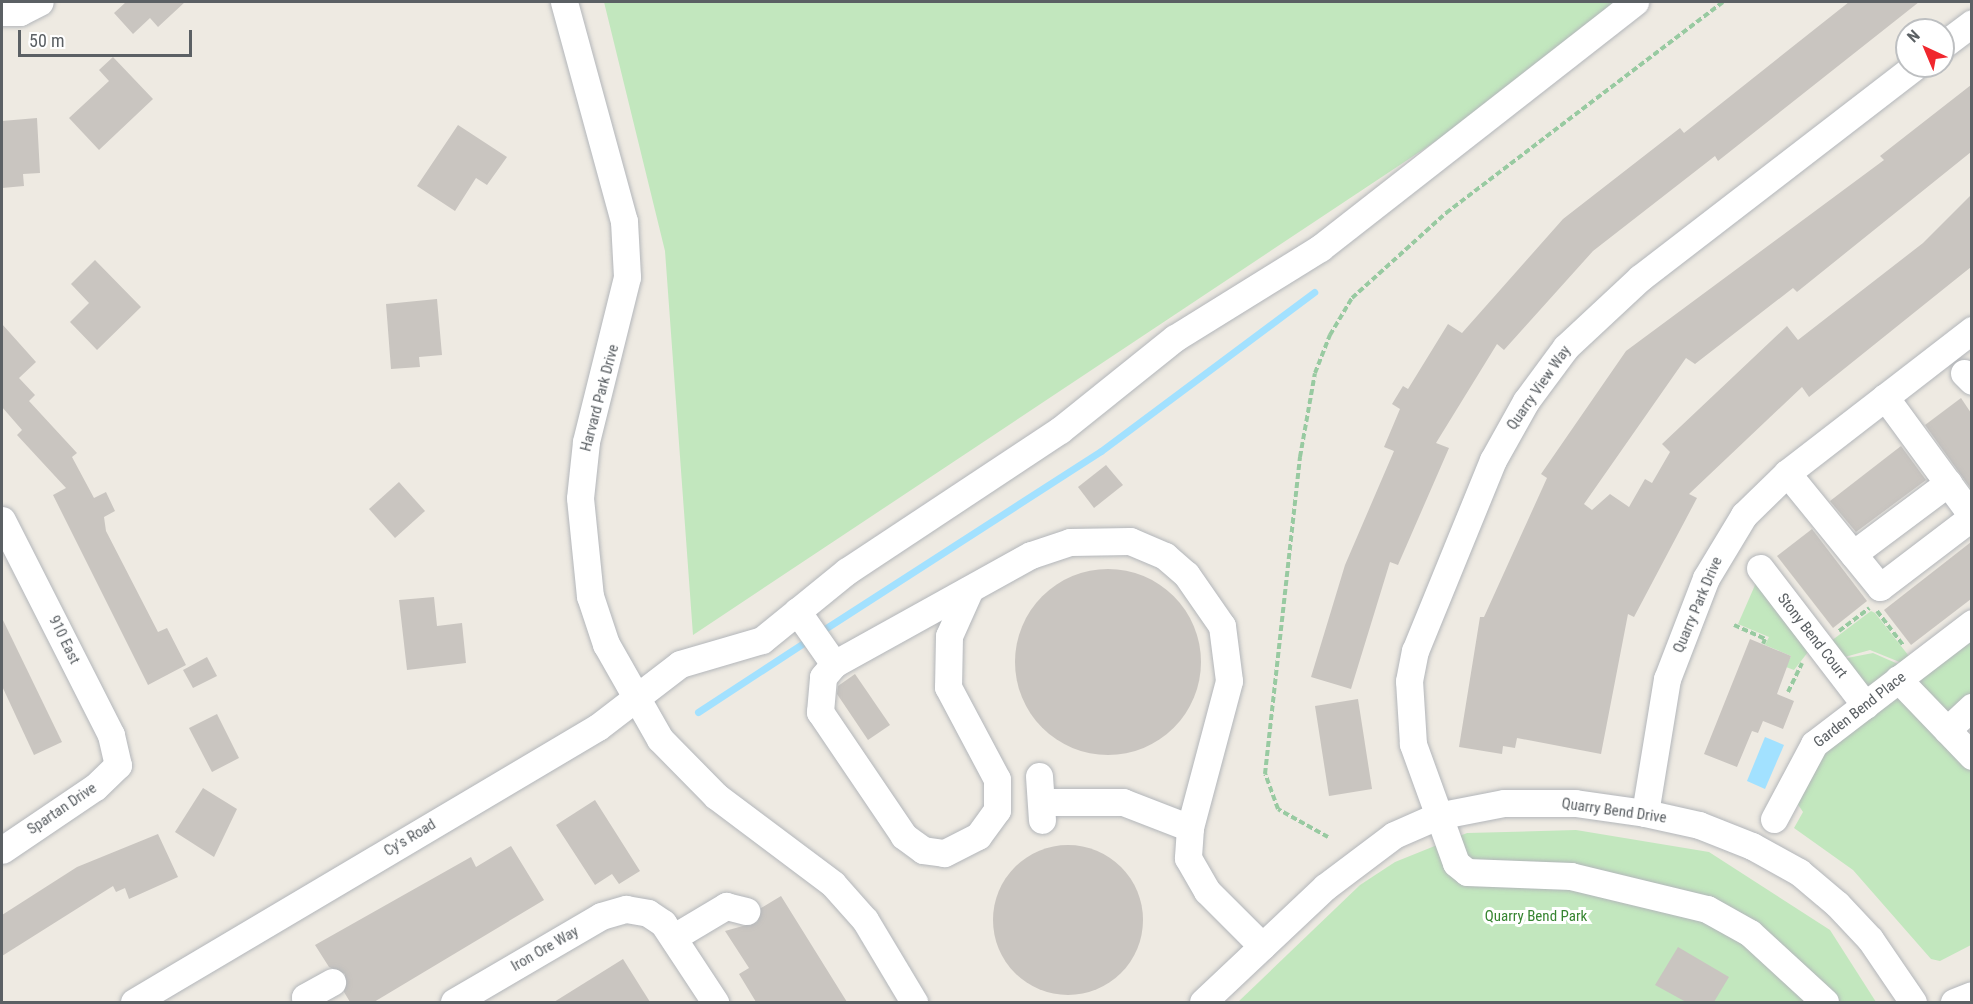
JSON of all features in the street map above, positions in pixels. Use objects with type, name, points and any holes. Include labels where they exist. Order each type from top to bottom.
[{"type":"street","points":[[2,12],[40,2]]},
{"type":"street","name":"Harvard Park Drive","points":[[564,2],[624,221],[627,277],[586,442],[581,548],[606,644],[634,699],[660,739],[694,776],[833,884],[865,920],[914,1002]]},
{"type":"street","points":[[816,637],[1060,430],[1204,317],[1320,248],[1635,2]]},
{"type":"street","points":[[1955,36],[1971,23]]},
{"type":"street","name":"Quarry View Way","points":[[1825,1002],[1750,933],[1707,909],[1571,876],[1467,872],[1456,863],[1437,816],[1412,733],[1409,681],[1414,651],[1493,460],[1526,401],[1566,347],[1613,299],[1899,78]]},
{"type":"street","name":"Quarry Park Drive","points":[[1645,813],[1667,679],[1706,578],[1744,515],[1787,472],[1971,330]]},
{"type":"street","points":[[1787,472],[1880,587],[1971,517],[1885,397]]},
{"type":"street","points":[[1853,554],[1948,483]]},
{"type":"street","name":"910 East","points":[[2,520],[111,735],[118,765]]},
{"type":"street","points":[[816,637],[970,589],[1049,547],[1091,540],[1152,549],[1186,574],[1222,626],[1229,664],[1227,697],[1190,828],[1188,858],[1195,875],[1262,946]]},
{"type":"street","name":"Stony Bend Court","points":[[1760,568],[1865,705]]},
{"type":"street","points":[[816,637],[820,712],[904,836],[933,853],[966,844],[990,823],[999,795],[991,767],[948,687],[949,636],[970,589]]},
{"type":"street","name":"Garden Bend Place","points":[[1774,819],[1810,748],[1971,623]]},
{"type":"street","name":"Cy's Road","points":[[134,1002],[598,728],[680,664],[746,649],[816,637]]},
{"type":"street","points":[[1908,672],[1947,730],[1971,756]]},
{"type":"street","points":[[1947,730],[1971,707]]},
{"type":"street","name":"Spartan Drive","points":[[2,850],[95,787],[118,765]]},
{"type":"street","points":[[1041,799],[1123,802],[1190,828]]},
{"type":"street","name":"Quarry Bend Drive","points":[[1203,1002],[1358,860],[1437,816],[1504,803],[1575,803],[1645,813],[1699,825],[1799,872],[1870,939],[1913,1002]]},
{"type":"street","points":[[711,1001],[674,938],[726,906],[746,911]]},
{"type":"street","name":"Iron Ore Way","points":[[454,1002],[601,916],[640,911],[657,917],[674,938]]},
{"type":"street","points":[[309,1002],[305,997],[332,982]]},
{"type":"street","points":[[1954,1002],[1971,995]]},
{"type":"path","points":[[1328,837],[1278,808],[1265,774],[1300,457],[1315,373],[1330,335],[1352,298],[1446,213],[1723,2]]},
{"type":"path","points":[[1873,606],[1908,672]]},
{"type":"path","points":[[1734,625],[1765,639],[1763,644]]},
{"type":"green space","points":[[604,2],[1645,2],[693,635],[665,251]]},
{"type":"green space","points":[[1759,576],[1808,652],[1794,670],[1786,667],[1791,656],[1765,645],[1769,637],[1738,624]]},
{"type":"green space","points":[[1871,611],[1912,660],[1902,663],[1870,650],[1834,660],[1827,644]]},
{"type":"green space","points":[[1971,626],[1971,702],[1949,723],[1905,683]]},
{"type":"green space","points":[[1873,653],[1898,664],[1869,698],[1842,659]]},
{"type":"green space","points":[[1896,684],[1971,760],[1971,945],[1940,961],[1931,959],[1853,870],[1794,828],[1803,812],[1795,800],[1810,753]]},
{"type":"green space","name":"Quarry Bend Park","points":[[1576,830],[1709,852],[1830,930],[1876,1002],[1238,1002],[1360,885],[1395,862],[1467,833]]},
{"type":"water","points":[[1765,737],[1784,745],[1765,789],[1747,781]]},
{"type":"building","points":[[126,2],[185,2],[158,27],[150,18],[133,34],[114,13]]},
{"type":"building","points":[[1849,2],[1919,2],[1899,18],[1895,18],[1895,21],[1718,161],[1715,156],[1593,251],[1504,350],[1497,344],[1436,443],[1449,448],[1398,565],[1390,562],[1351,689],[1311,677],[1345,565],[1394,451],[1384,447],[1400,409],[1392,404],[1403,386],[1408,389],[1448,324],[1462,333],[1563,219],[1680,128],[1684,133]]},
{"type":"building","points":[[113,57],[153,99],[99,150],[69,118],[109,81],[99,70]]},
{"type":"building","points":[[1971,85],[1971,152],[1797,292],[1793,288],[1695,364],[1686,358],[1584,504],[1592,510],[1610,494],[1629,507],[1645,479],[1652,483],[1670,452],[1662,444],[1787,326],[1798,340],[1923,243],[1971,195],[1971,267],[1809,397],[1802,387],[1689,494],[1697,498],[1634,617],[1628,614],[1601,754],[1517,738],[1515,748],[1503,746],[1502,754],[1459,747],[1480,617],[1484,617],[1547,478],[1541,474],[1626,351],[1884,160],[1880,156]]},
{"type":"building","points":[[37,118],[40,173],[23,174],[24,186],[2,188],[2,121]]},
{"type":"building","points":[[458,125],[507,157],[487,185],[476,178],[455,211],[417,186]]},
{"type":"building","points":[[95,260],[141,307],[97,350],[70,322],[89,303],[71,284]]},
{"type":"building","points":[[437,299],[442,355],[419,357],[420,367],[391,369],[386,304]]},
{"type":"building","points":[[2,324],[36,362],[19,378],[35,395],[29,401],[77,453],[72,457],[94,498],[106,492],[115,511],[104,517],[106,531],[158,632],[167,628],[186,665],[148,685],[53,495],[66,488],[17,435],[22,430],[2,407]]},
{"type":"building","points":[[1961,398],[1971,413],[1971,489],[1925,425]]},
{"type":"building","points":[[1901,446],[1926,480],[1856,532],[1830,501]]},
{"type":"building","points":[[1106,465],[1123,485],[1094,508],[1078,487]]},
{"type":"building","points":[[399,482],[425,511],[395,538],[369,509]]},
{"type":"building","points":[[1812,529],[1867,601],[1833,628],[1777,556]]},
{"type":"building","points":[[1971,542],[1971,599],[1911,645],[1884,610]]},
{"type":"building","points":[[1108,569],[1144,576],[1174,596],[1194,626],[1201,662],[1194,698],[1174,728],[1144,748],[1108,755],[1072,748],[1042,728],[1022,698],[1015,662],[1022,626],[1042,596],[1072,576]]},
{"type":"building","points":[[434,597],[437,626],[462,623],[466,663],[407,670],[399,600]]},
{"type":"building","points":[[2,618],[62,742],[34,755],[2,686]]},
{"type":"building","points":[[1750,639],[1791,656],[1777,694],[1794,701],[1783,729],[1763,721],[1758,733],[1752,731],[1737,767],[1704,754]]},
{"type":"building","points":[[207,657],[217,676],[193,688],[183,670]]},
{"type":"building","points":[[855,674],[890,725],[868,740],[837,694],[838,686]]},
{"type":"building","points":[[1358,699],[1372,789],[1329,796],[1315,706]]},
{"type":"building","points":[[217,714],[239,758],[212,772],[189,728]]},
{"type":"building","points":[[203,788],[237,809],[214,857],[175,832]]},
{"type":"building","points":[[595,800],[640,871],[619,884],[612,874],[595,885],[556,825]]},
{"type":"building","points":[[158,834],[178,877],[129,899],[125,888],[116,892],[113,886],[2,956],[2,915],[77,867]]},
{"type":"building","points":[[1068,845],[1097,850],[1110,857],[1121,867],[1131,878],[1138,891],[1143,920],[1138,949],[1131,962],[1121,973],[1110,983],[1097,990],[1068,995],[1039,990],[1026,983],[1015,973],[1005,962],[998,949],[993,920],[998,891],[1005,878],[1015,867],[1026,857],[1039,850]]},
{"type":"building","points":[[511,846],[544,900],[374,1002],[350,1002],[344,992],[345,974],[329,967],[315,945],[471,857],[476,867]]},
{"type":"building","points":[[781,896],[847,1002],[756,1002],[739,974],[749,968],[725,931],[757,922],[761,908]]},
{"type":"building","points":[[1678,947],[1729,977],[1714,1002],[1686,1002],[1655,985]]},
{"type":"building","points":[[623,959],[650,1002],[554,1002]]},
{"type":"waterway","points":[[820,632],[1101,451],[1314,292]]},
{"type":"waterway","points":[[698,712],[811,638]]}]
